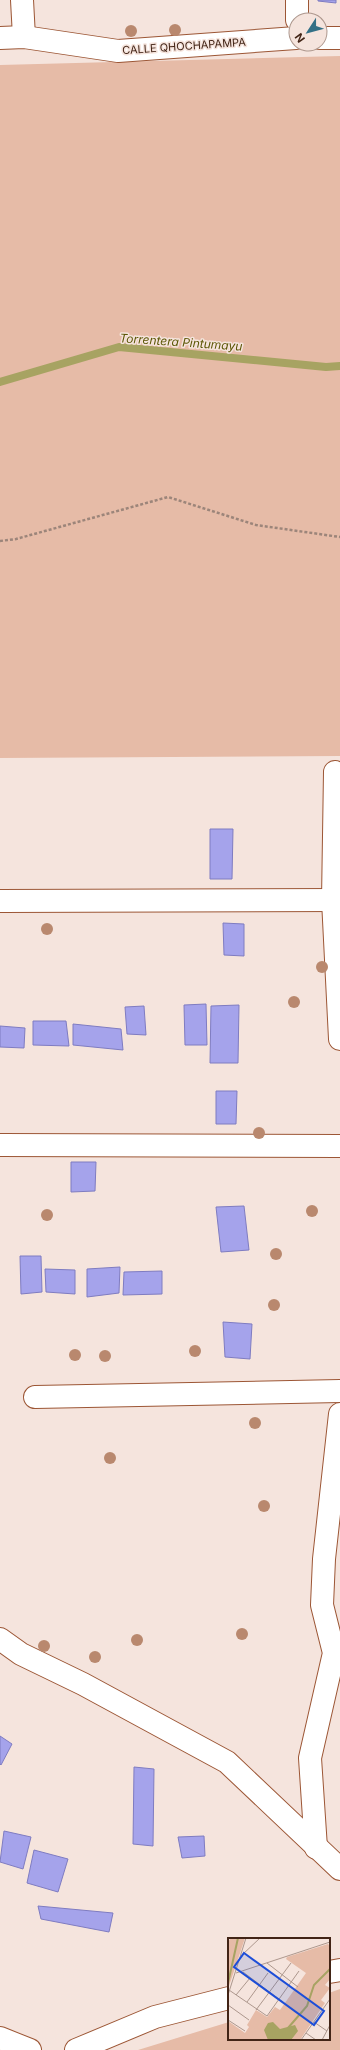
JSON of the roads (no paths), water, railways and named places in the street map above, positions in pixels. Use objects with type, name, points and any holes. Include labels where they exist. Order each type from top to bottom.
[{"type":"street","points":[[22,0],[24,37]]},
{"type":"street","points":[[297,0],[297,12]]},
{"type":"street","name":"CALLE QHOCHAPAMPA","points":[[0,38],[24,37],[118,51],[288,39]]},
{"type":"street","points":[[328,38],[340,38]]},
{"type":"street","points":[[335,772],[336,900],[340,1039]]},
{"type":"street","points":[[0,901],[336,900]]},
{"type":"street","points":[[0,1145],[340,1146]]},
{"type":"street","points":[[35,1397],[340,1391]]},
{"type":"street","points":[[316,1848],[310,1758],[337,1653],[322,1605],[324,1559],[340,1414]]},
{"type":"street","points":[[0,1639],[21,1654],[83,1684],[227,1762],[316,1848],[340,1869]]},
{"type":"street","points":[[330,1972],[340,1970]]},
{"type":"street","points":[[76,2050],[155,2017],[228,1998]]},
{"type":"street","points":[[0,2038],[30,2050]]},
{"type":"waterway","name":"Torrentera Pintumayu","points":[[0,382],[119,347],[326,367],[340,366]]}]
